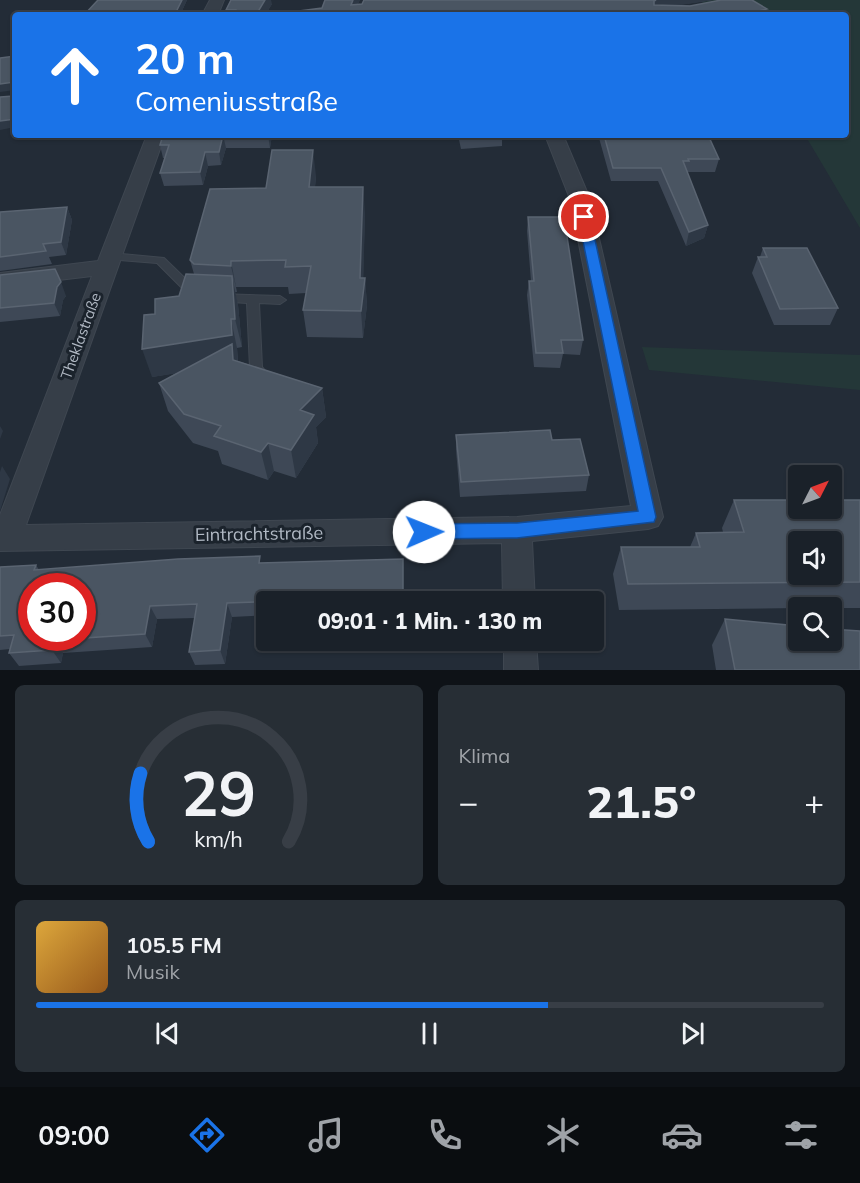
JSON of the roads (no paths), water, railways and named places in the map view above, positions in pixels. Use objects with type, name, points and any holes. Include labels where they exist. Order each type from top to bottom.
[{"type":"street","name":"Theklastraße","points":[[3,538],[155,138]]},
{"type":"street","name":"Eintrachtstraße","points":[[3,538],[517,530],[648,517],[580,199],[555,138]]},
{"type":"street","points":[[0,280],[109,262]]},
{"type":"street","points":[[517,530],[519,591]]},
{"type":"street","points":[[520,651],[520,670]]},
{"type":"lane","points":[[109,262],[160,260],[197,297],[280,300]]},
{"type":"lane","points":[[252,299],[256,368],[266,379]]}]
